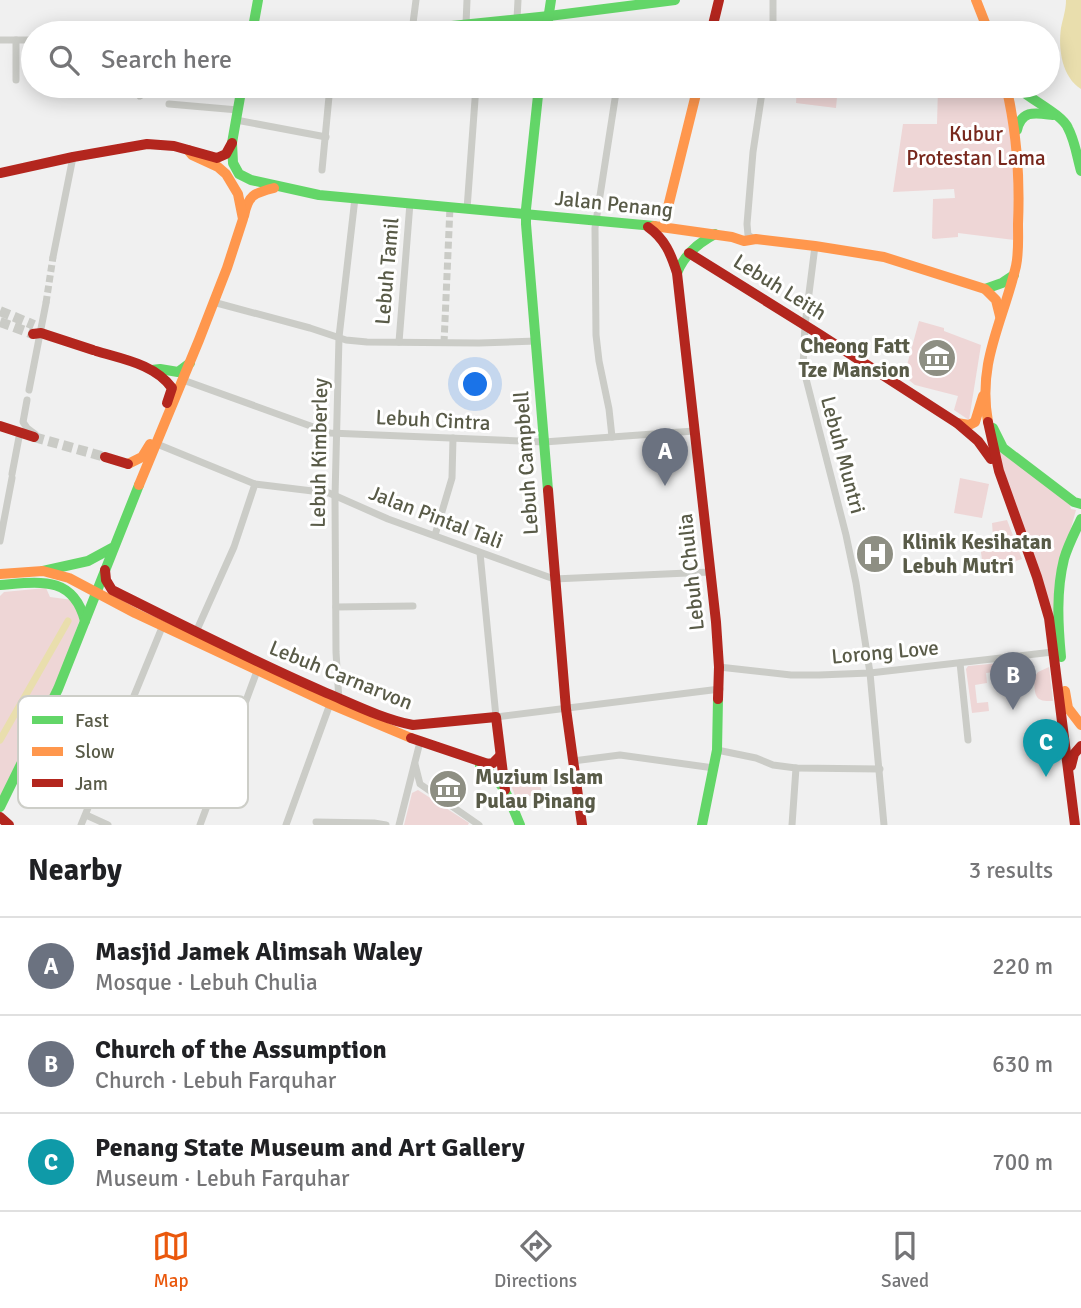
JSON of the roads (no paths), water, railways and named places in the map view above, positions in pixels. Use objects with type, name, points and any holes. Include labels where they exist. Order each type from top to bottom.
[{"type":"main road","points":[[254,21],[258,0]]},
{"type":"main road","points":[[548,21],[551,0]]},
{"type":"main road","points":[[509,21],[608,4],[672,0]]},
{"type":"main road","points":[[714,21],[719,0]]},
{"type":"main road","points":[[976,0],[986,21]]},
{"type":"main road","points":[[982,0],[988,21]]},
{"type":"main road","points":[[0,173],[147,144],[194,150],[220,157],[226,154],[232,143],[240,98]]},
{"type":"main road","name":"Lebuh Campbell","points":[[538,98],[526,214],[554,579],[566,709],[582,825]]},
{"type":"main road","points":[[663,228],[695,98]]},
{"type":"main road","points":[[957,423],[967,425],[975,422],[985,387],[988,362],[1017,257],[1019,156],[1008,98]]},
{"type":"main road","points":[[1027,98],[1056,115],[1068,127],[1081,171]]},
{"type":"main road","points":[[1016,136],[1018,121],[1025,115],[1056,115]]},
{"type":"main road","name":"Jalan Penang","points":[[232,143],[233,163],[246,179],[302,193],[643,224],[739,240],[754,239],[815,246],[884,257],[985,289]]},
{"type":"main road","points":[[188,150],[226,174],[238,194],[243,219]]},
{"type":"main road","points":[[55,696],[184,380],[227,268],[249,197],[256,192],[277,187]]},
{"type":"main road","name":"Lebuh Chulia","points":[[643,224],[656,232],[666,244],[677,273],[710,572],[720,689],[715,768],[702,825]]},
{"type":"main road","points":[[677,273],[680,263],[689,253],[715,234]]},
{"type":"main road","name":"Lebuh Leith","points":[[689,253],[957,423],[978,441],[996,465]]},
{"type":"main road","points":[[1000,316],[996,300],[985,289],[1014,275]]},
{"type":"main road","points":[[36,331],[152,370],[170,383],[171,394],[146,453],[136,462],[128,464],[105,457]]},
{"type":"main road","points":[[152,370],[178,372],[190,363]]},
{"type":"main road","points":[[985,387],[990,440],[996,465],[1034,566],[1046,608],[1071,775],[1075,825]]},
{"type":"main road","points":[[988,414],[1000,444],[1040,477],[1074,502],[1081,504]]},
{"type":"main road","points":[[0,426],[34,435]]},
{"type":"main road","points":[[128,464],[136,478],[137,491]]},
{"type":"main road","points":[[1081,519],[1076,541],[1064,558],[1059,593],[1059,638],[1066,700],[1070,712],[1081,725]]},
{"type":"main road","points":[[43,571],[90,561],[113,548]]},
{"type":"main road","name":"Lebuh Carnarvon","points":[[105,568],[106,580],[112,590],[336,704],[413,725],[496,718]]},
{"type":"main road","name":"Lebuh Carnarvon","points":[[0,574],[43,571],[69,578],[257,671],[421,742],[488,764],[500,756]]},
{"type":"main road","points":[[0,585],[42,583],[62,588],[80,604],[85,621]]},
{"type":"main road","points":[[496,718],[505,790],[520,825]]},
{"type":"main road","points":[[1071,775],[1074,754],[1081,746]]},
{"type":"main road","name":"Lebuh Carnarvon","points":[[463,757],[491,771],[505,790]]},
{"type":"main road","points":[[1,804],[18,770]]},
{"type":"main road","points":[[0,817],[9,825]]},
{"type":"street","points":[[413,21],[416,0]]},
{"type":"street","points":[[466,21],[467,0]]},
{"type":"street","points":[[517,19],[518,0]]},
{"type":"street","points":[[773,1],[773,21]]},
{"type":"street","points":[[0,40],[21,40]]},
{"type":"street","points":[[16,40],[16,80]]},
{"type":"street","points":[[322,170],[329,98]]},
{"type":"street","points":[[467,209],[474,98]]},
{"type":"street","points":[[612,438],[596,335],[595,220],[615,98]]},
{"type":"street","points":[[754,239],[748,235],[747,224],[761,98]]},
{"type":"street","points":[[169,104],[237,115],[326,136]]},
{"type":"street","points":[[53,257],[73,157]]},
{"type":"street","name":"Lebuh Kimberley","points":[[336,704],[335,497],[339,337],[355,198]]},
{"type":"street","name":"Lebuh Tamil","points":[[399,342],[410,203]]},
{"type":"street","points":[[732,237],[742,232],[747,224]]},
{"type":"street","name":"Lebuh Muntri","points":[[815,246],[805,325],[803,367],[846,535],[861,612],[870,673],[884,825]]},
{"type":"street","points":[[213,302],[310,327],[346,340],[479,344],[536,341]]},
{"type":"street","points":[[29,390],[36,331],[46,303]]},
{"type":"street","name":"Lebuh Cintra","points":[[184,380],[328,433],[544,442],[694,431]]},
{"type":"street","points":[[27,400],[23,422],[34,435]]},
{"type":"street","points":[[0,541],[20,432]]},
{"type":"street","points":[[435,535],[452,478],[453,438]]},
{"type":"street","name":"Jalan Pintal Tali","points":[[157,444],[255,484],[329,493],[388,519],[554,579],[710,572]]},
{"type":"street","points":[[196,632],[234,547],[255,484]]},
{"type":"street","points":[[480,553],[496,718]]},
{"type":"street","points":[[336,607],[413,606]]},
{"type":"street","points":[[134,696],[163,625]]},
{"type":"street","name":"Lorong Love","points":[[719,667],[791,675],[870,673],[1054,652]]},
{"type":"street","points":[[960,663],[968,740]]},
{"type":"street","points":[[248,696],[257,671]]},
{"type":"street","name":"Lebuh Carnarvon","points":[[496,718],[720,689]]},
{"type":"street","points":[[285,825],[336,704]]},
{"type":"street","points":[[400,825],[421,742]]},
{"type":"street","points":[[717,750],[756,758],[773,765],[796,768],[880,769]]},
{"type":"street","points":[[573,761],[620,755],[715,768]]},
{"type":"street","points":[[415,764],[420,784]]},
{"type":"street","points":[[792,825],[796,768]]},
{"type":"street","points":[[409,787],[420,784],[478,825]]},
{"type":"street","points":[[81,825],[89,808]]},
{"type":"street","points":[[200,825],[206,808]]},
{"type":"street","points":[[86,815],[108,825]]},
{"type":"street","points":[[316,822],[386,825]]},
{"type":"waterway","points":[[25,696],[68,621]]},
{"type":"waterway","points":[[0,740],[18,708]]},
{"type":"tunnel","points":[[444,343],[450,207]]},
{"type":"tunnel","points":[[46,303],[53,257]]},
{"type":"tunnel","points":[[0,311],[34,325]]},
{"type":"tunnel","points":[[0,322],[33,334]]},
{"type":"tunnel","points":[[34,437],[105,457]]},
{"type":"place","name":"Cheong Fatt Tze Mansion","points":[[937,358]]},
{"type":"place","name":"Masjid Jamek Alimsah Waley","points":[[665,486]]},
{"type":"place","name":"Klinik Kesihatan Lebuh Mutri","points":[[875,554]]},
{"type":"place","name":"Church of the Assumption","points":[[1013,710]]},
{"type":"place","name":"Penang State Museum and Art Gallery","points":[[1046,777]]},
{"type":"place","name":"Muzium Islam Pulau Pinang","points":[[448,789]]},
{"type":"park label","name":"Kubur Protestan Lama","points":[[976,146]]}]
